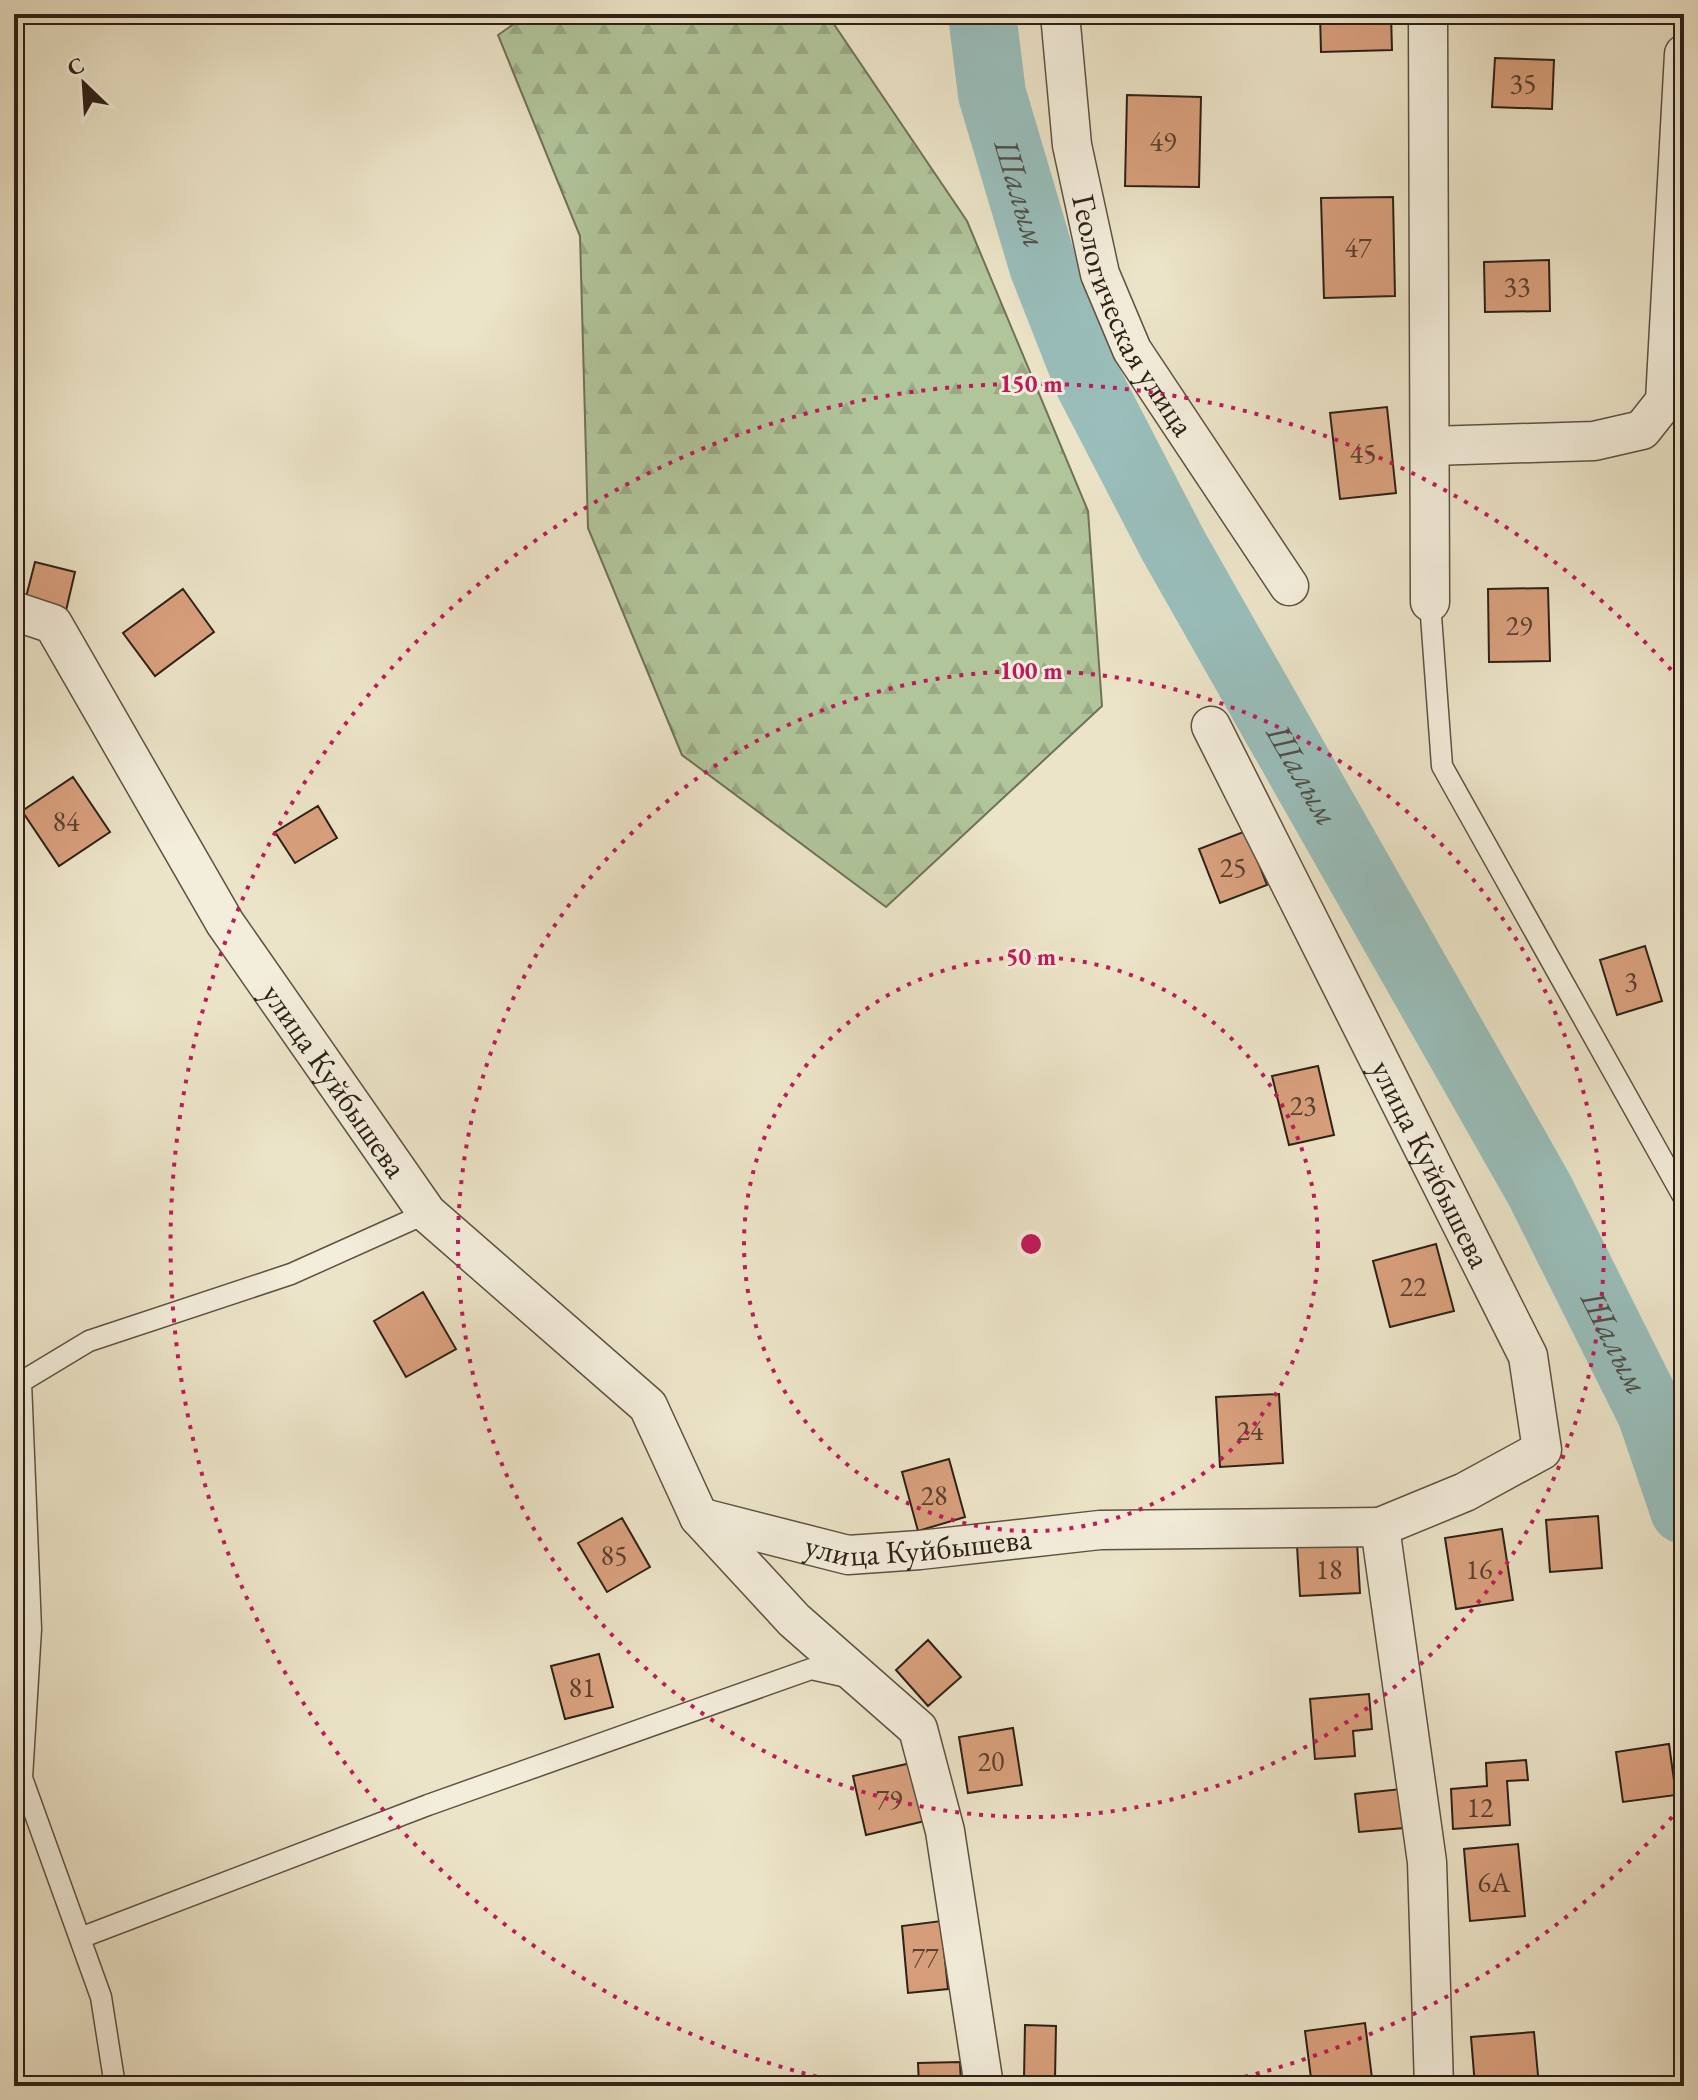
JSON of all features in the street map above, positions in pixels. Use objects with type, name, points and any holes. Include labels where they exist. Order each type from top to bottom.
[{"type":"street","name":"Геологическая улица","points":[[1060,14],[1072,145],[1100,274],[1132,350],[1289,586]]},
{"type":"street","points":[[1428,14],[1430,602]]},
{"type":"street","points":[[1431,446],[1594,441],[1642,430],[1665,401],[1684,54]]},
{"type":"street","name":"улица Куйбышева","points":[[14,611],[53,624],[225,923],[427,1213],[648,1406],[699,1517],[794,1620],[918,1729],[945,1831],[984,2086]]},
{"type":"street","name":"улица Куйбышева","points":[[699,1517],[848,1555],[1100,1530],[1380,1527],[1465,1492],[1542,1450],[1528,1356],[1211,726]]},
{"type":"street","points":[[1380,1527],[1427,1862],[1434,2086]]},
{"type":"lane","points":[[1430,602],[1442,766],[1684,1198]]},
{"type":"lane","points":[[115,2086],[101,1997],[22,1778],[31,1629],[21,1382],[89,1341],[291,1274],[427,1213]]},
{"type":"lane","points":[[80,1938],[428,1805],[811,1669],[863,1680]]},
{"type":"green space","points":[[528,14],[827,14],[967,221],[1088,511],[1102,706],[886,907],[682,755],[588,528],[580,236],[498,35]]},
{"type":"building","points":[[1320,14],[1391,14],[1392,50],[1321,52]]},
{"type":"building","points":[[1495,58],[1554,60],[1552,109],[1492,107]]},
{"type":"building","points":[[1127,95],[1201,97],[1199,187],[1125,186]]},
{"type":"building","points":[[1393,197],[1395,296],[1324,298],[1321,198]]},
{"type":"building","points":[[1549,260],[1550,311],[1485,312],[1484,262]]},
{"type":"building","points":[[1387,407],[1396,493],[1340,499],[1330,413]]},
{"type":"building","points":[[35,562],[75,572],[65,615],[24,605]]},
{"type":"building","points":[[1548,588],[1550,661],[1489,662],[1488,589]]},
{"type":"building","points":[[183,589],[214,632],[155,676],[123,633]]},
{"type":"building","points":[[73,777],[110,832],[59,866],[22,811]]},
{"type":"building","points":[[318,806],[337,838],[295,863],[275,832]]},
{"type":"building","points":[[1246,831],[1267,885],[1220,903],[1199,849]]},
{"type":"building","points":[[1645,946],[1662,1001],[1617,1015],[1600,960]]},
{"type":"building","points":[[1318,1066],[1334,1135],[1289,1145],[1272,1076]]},
{"type":"building","points":[[1436,1244],[1454,1311],[1390,1327],[1373,1261]]},
{"type":"building","points":[[423,1292],[456,1349],[406,1377],[374,1321]]},
{"type":"building","points":[[1279,1394],[1283,1463],[1220,1467],[1216,1397]]},
{"type":"building","points":[[949,1459],[965,1517],[918,1531],[902,1472]]},
{"type":"building","points":[[1598,1516],[1602,1568],[1550,1572],[1546,1520]]},
{"type":"building","points":[[622,1518],[650,1567],[607,1592],[578,1543]]},
{"type":"building","points":[[1502,1529],[1513,1600],[1456,1609],[1445,1538]]},
{"type":"building","points":[[1357,1543],[1360,1593],[1300,1596],[1297,1546]]},
{"type":"building","points":[[928,1640],[961,1677],[928,1706],[896,1670]]},
{"type":"building","points":[[599,1654],[613,1707],[565,1719],[551,1666]]},
{"type":"building","points":[[1369,1694],[1372,1729],[1353,1731],[1355,1756],[1315,1759],[1310,1699]]},
{"type":"building","points":[[1013,1728],[1022,1785],[968,1793],[959,1737]]},
{"type":"building","points":[[1669,1744],[1676,1795],[1623,1802],[1616,1752]]},
{"type":"building","points":[[1526,1760],[1528,1780],[1507,1781],[1510,1825],[1453,1829],[1451,1789],[1487,1786],[1486,1763]]},
{"type":"building","points":[[911,1763],[925,1821],[866,1835],[853,1776]]},
{"type":"building","points":[[1401,1789],[1404,1828],[1359,1832],[1355,1794]]},
{"type":"building","points":[[1518,1844],[1525,1916],[1470,1921],[1464,1849]]},
{"type":"building","points":[[941,1921],[948,1989],[908,1993],[902,1926]]},
{"type":"building","points":[[1365,2023],[1373,2086],[1312,2086],[1305,2031]]},
{"type":"building","points":[[1025,2025],[1056,2026],[1055,2079],[1024,2078]]},
{"type":"building","points":[[1534,2032],[1539,2086],[1475,2086],[1471,2037]]},
{"type":"building","points":[[960,2062],[961,2086],[919,2086],[918,2063]]},
{"type":"waterway","name":"Шалым","points":[[982,14],[992,94],[1043,266],[1089,383],[1173,545],[1539,1189],[1651,1413],[1684,1510]]}]
